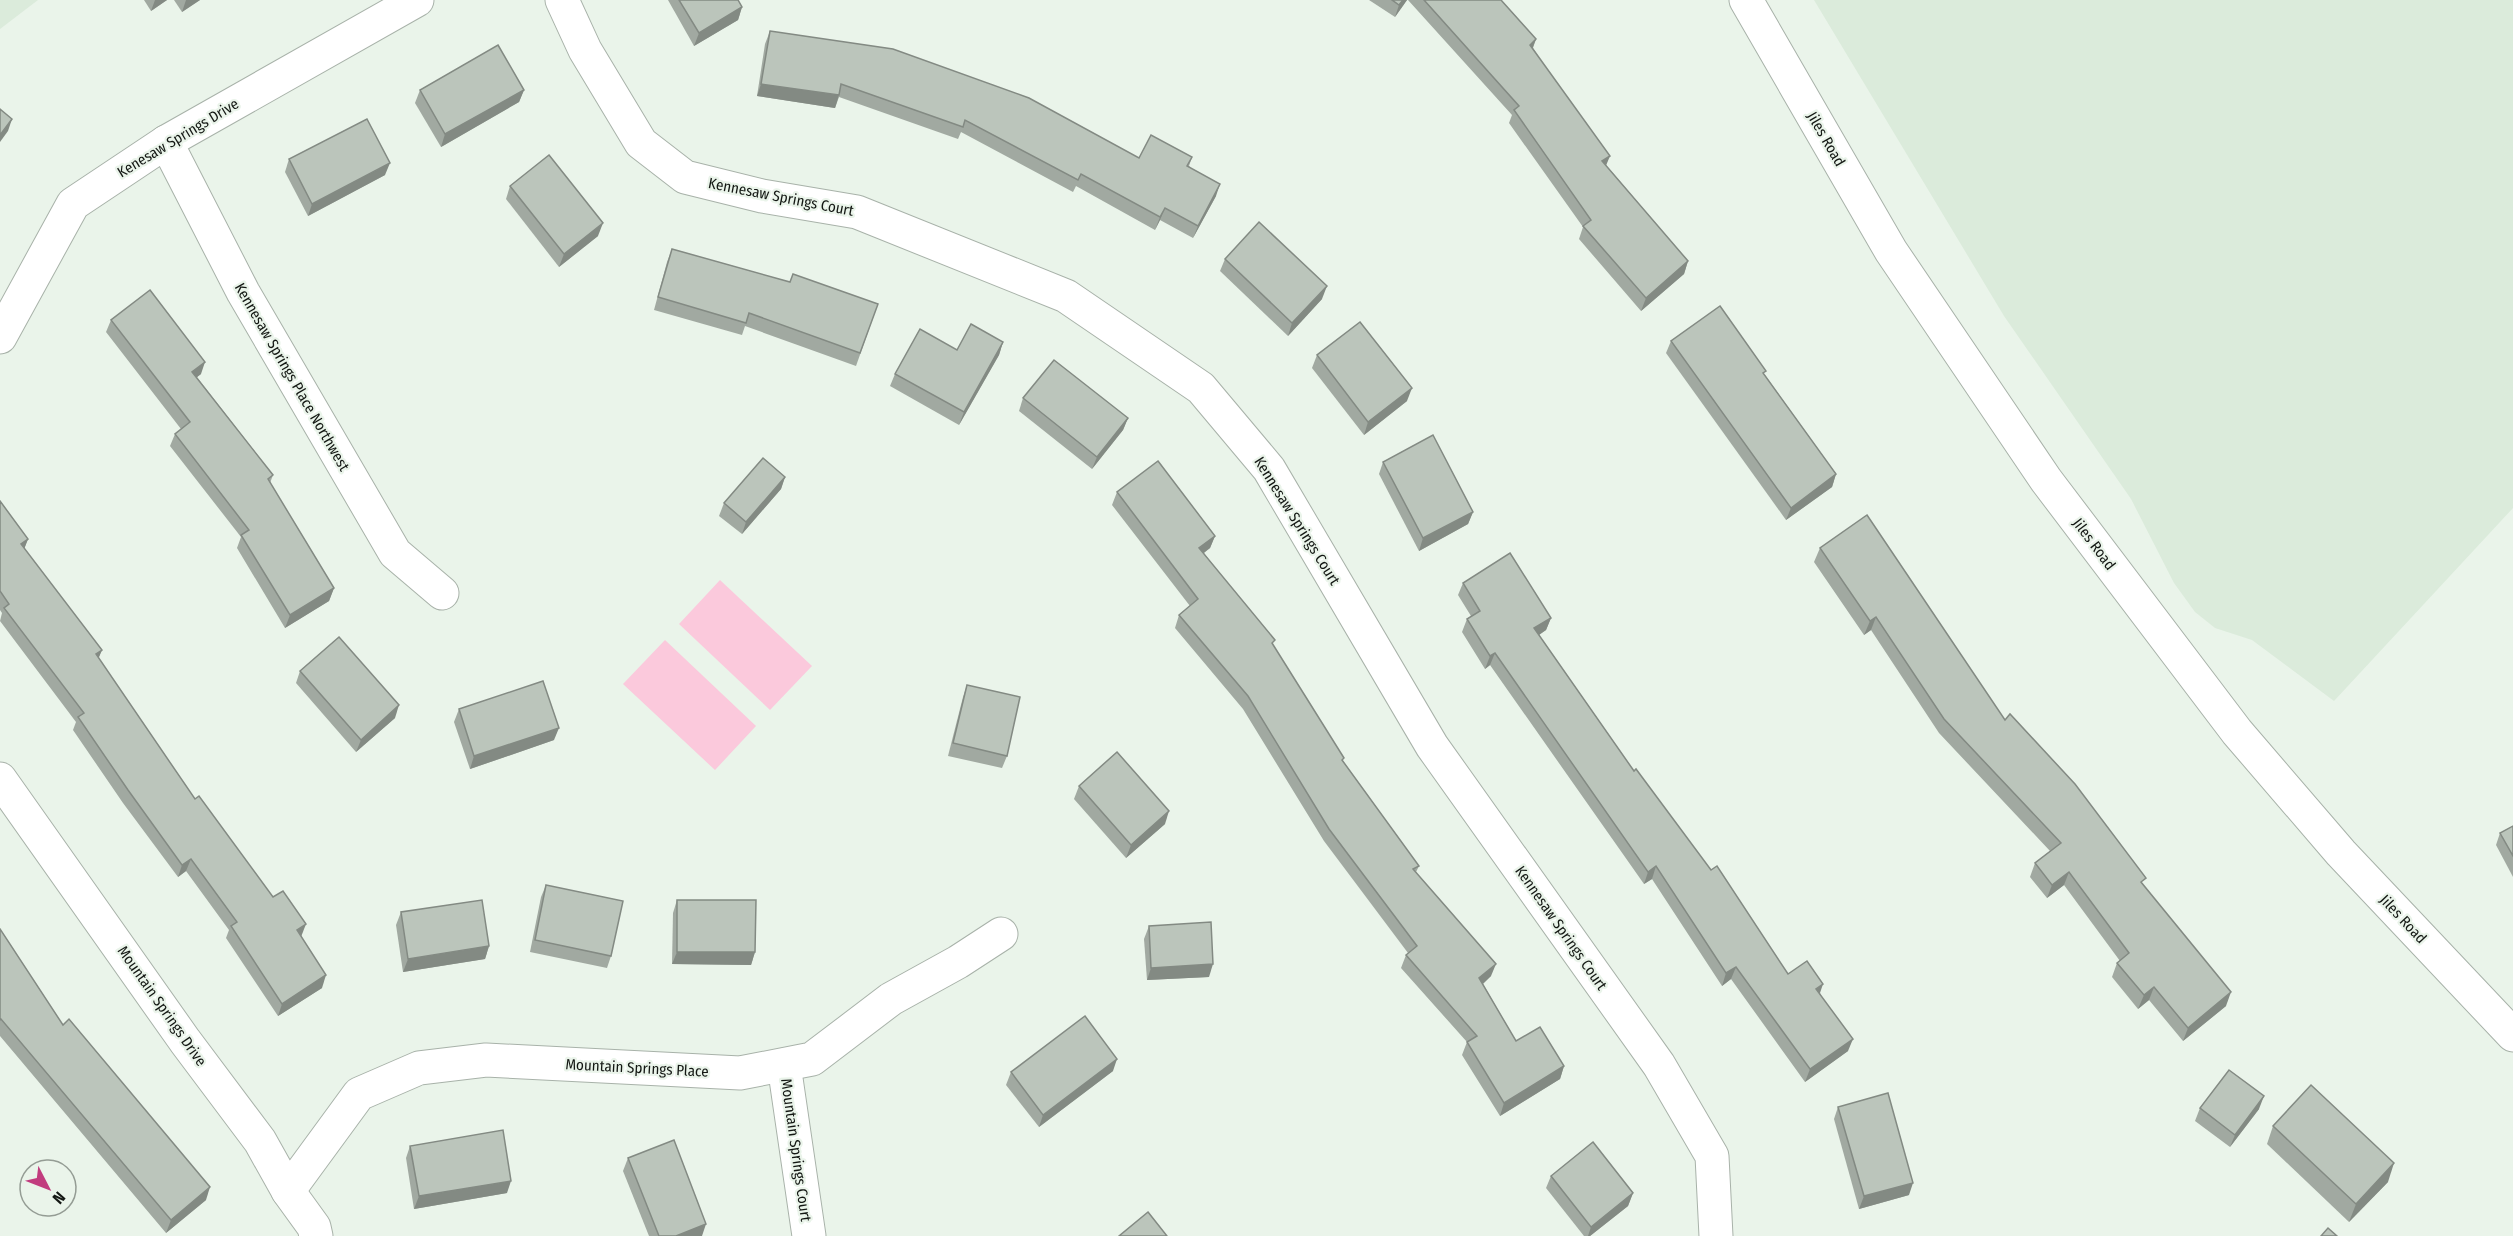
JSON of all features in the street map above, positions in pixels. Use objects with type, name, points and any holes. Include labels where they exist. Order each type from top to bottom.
[{"type":"street","name":"Kenesaw Springs Drive","points":[[0,337],[73,204],[166,142],[417,0]]},
{"type":"street","name":"Kennesaw Springs Court","points":[[562,0],[585,50],[641,143],[685,177],[762,196],[857,212],[1066,296],[1202,388],[1269,469],[1432,746],[1659,1065],[1712,1156],[1716,1236]]},
{"type":"street","name":"Jiles Road","points":[[1746,0],[1891,251],[2046,480],[2237,732],[2342,853],[2513,1035]]},
{"type":"street","name":"Kennesaw Springs Place Northwest","points":[[166,142],[243,292],[395,553],[442,593]]},
{"type":"street","name":"Mountain Springs Drive","points":[[0,779],[185,1041],[260,1141],[288,1191],[314,1227],[316,1236]]},
{"type":"street","name":"Mountain Springs Place","points":[[288,1191],[359,1094],[419,1068],[486,1060],[740,1073],[812,1059],[891,999],[958,962],[1001,934]]},
{"type":"street","name":"Mountain Springs Court","points":[[784,1065],[809,1236]]},
{"type":"shaded area","points":[[0,0],[38,0],[0,29]]},
{"type":"shaded area","points":[[1814,0],[2513,0],[2513,508],[2334,701],[2252,640],[2215,628],[2195,612],[2174,583],[2131,499],[2004,316]]},
{"type":"shaded area","points":[[720,580],[812,666],[770,710],[679,624]]},
{"type":"shaded area","points":[[665,640],[756,726],[715,770],[623,684]]},
{"type":"building","points":[[679,0],[738,0],[742,7],[699,33]]},
{"type":"building","points":[[1392,0],[1403,0],[1399,5]]},
{"type":"building","points":[[1424,0],[1501,0],[1536,39],[1530,45],[1610,156],[1602,161],[1688,261],[1646,298],[1583,226],[1591,220],[1514,110],[1519,106]]},
{"type":"building","points":[[770,31],[893,49],[1029,98],[1139,158],[1151,135],[1192,157],[1187,166],[1220,184],[1198,226],[1165,208],[1160,217],[1081,174],[1078,180],[965,120],[963,127],[841,84],[839,95],[761,84]]},
{"type":"building","points":[[498,45],[524,90],[445,134],[420,90]]},
{"type":"building","points":[[0,109],[12,119],[0,135]]},
{"type":"building","points":[[367,119],[390,163],[312,204],[289,159]]},
{"type":"building","points":[[549,155],[603,223],[564,254],[510,186]]},
{"type":"building","points":[[1259,222],[1327,286],[1292,323],[1225,259]]},
{"type":"building","points":[[672,249],[790,282],[793,274],[878,304],[860,353],[749,313],[746,323],[658,297]]},
{"type":"building","points":[[150,290],[205,362],[192,372],[273,475],[268,479],[334,588],[290,615],[241,535],[249,530],[175,434],[190,422],[111,320]]},
{"type":"building","points":[[1720,306],[1766,371],[1763,373],[1836,474],[1791,508],[1671,341]]},
{"type":"building","points":[[1360,322],[1412,388],[1368,422],[1317,355]]},
{"type":"building","points":[[971,324],[1003,342],[964,412],[895,374],[920,329],[957,350]]},
{"type":"building","points":[[1054,360],[1128,418],[1097,457],[1023,398]]},
{"type":"building","points":[[1433,435],[1473,512],[1423,538],[1383,462]]},
{"type":"building","points":[[763,458],[785,477],[746,522],[724,503]]},
{"type":"building","points":[[1158,461],[1215,536],[1199,548],[1275,640],[1272,643],[1344,758],[1342,760],[1419,866],[1413,869],[1496,964],[1479,978],[1516,1041],[1540,1027],[1564,1066],[1504,1103],[1467,1042],[1477,1036],[1406,955],[1417,946],[1329,829],[1248,696],[1179,615],[1198,599],[1117,492]]},
{"type":"building","points":[[0,501],[28,539],[21,544],[102,650],[96,654],[195,799],[199,796],[273,897],[283,891],[306,924],[297,930],[326,975],[282,1004],[231,926],[237,922],[191,859],[182,865],[78,717],[84,713],[4,608],[9,604],[0,591]]},
{"type":"building","points":[[1867,515],[2005,720],[2010,714],[2075,784],[2146,878],[2141,882],[2231,992],[2188,1028],[2154,987],[2144,995],[2117,963],[2129,953],[2069,872],[2052,885],[2035,863],[2061,843],[1944,719],[1876,617],[1870,621],[1820,548]]},
{"type":"building","points":[[1510,553],[1551,618],[1534,628],[1634,771],[1636,769],[1711,870],[1717,866],[1788,974],[1807,961],[1823,984],[1816,989],[1853,1039],[1810,1069],[1736,967],[1726,973],[1656,866],[1648,872],[1495,653],[1490,656],[1467,619],[1480,611],[1463,583]]},
{"type":"building","points":[[339,637],[399,705],[361,740],[300,671]]},
{"type":"building","points":[[543,681],[559,728],[474,756],[459,709]]},
{"type":"building","points":[[967,685],[1020,697],[1007,756],[953,743]]},
{"type":"building","points":[[1117,752],[1169,811],[1131,845],[1079,786]]},
{"type":"building","points":[[2513,826],[2513,856],[2500,833]]},
{"type":"building","points":[[546,885],[623,901],[611,956],[535,940]]},
{"type":"building","points":[[482,900],[489,946],[408,959],[401,912]]},
{"type":"building","points":[[677,900],[756,900],[755,952],[677,952]]},
{"type":"building","points":[[1211,922],[1213,964],[1151,968],[1149,926]]},
{"type":"building","points":[[0,929],[63,1025],[69,1019],[210,1187],[171,1220],[0,1020]]},
{"type":"building","points":[[1085,1016],[1117,1059],[1043,1115],[1011,1072]]},
{"type":"building","points":[[2229,1070],[2264,1096],[2235,1135],[2200,1108]]},
{"type":"building","points":[[2311,1085],[2394,1163],[2356,1204],[2273,1126]]},
{"type":"building","points":[[1888,1093],[1913,1183],[1864,1196],[1838,1107]]},
{"type":"building","points":[[503,1130],[511,1181],[419,1196],[410,1146]]},
{"type":"building","points":[[674,1140],[706,1224],[676,1236],[659,1236],[628,1158]]},
{"type":"building","points":[[1593,1142],[1633,1193],[1591,1227],[1551,1176]]},
{"type":"building","points":[[1148,1212],[1167,1236],[1119,1236]]},
{"type":"building","points":[[2328,1228],[2337,1236],[2321,1236]]}]
